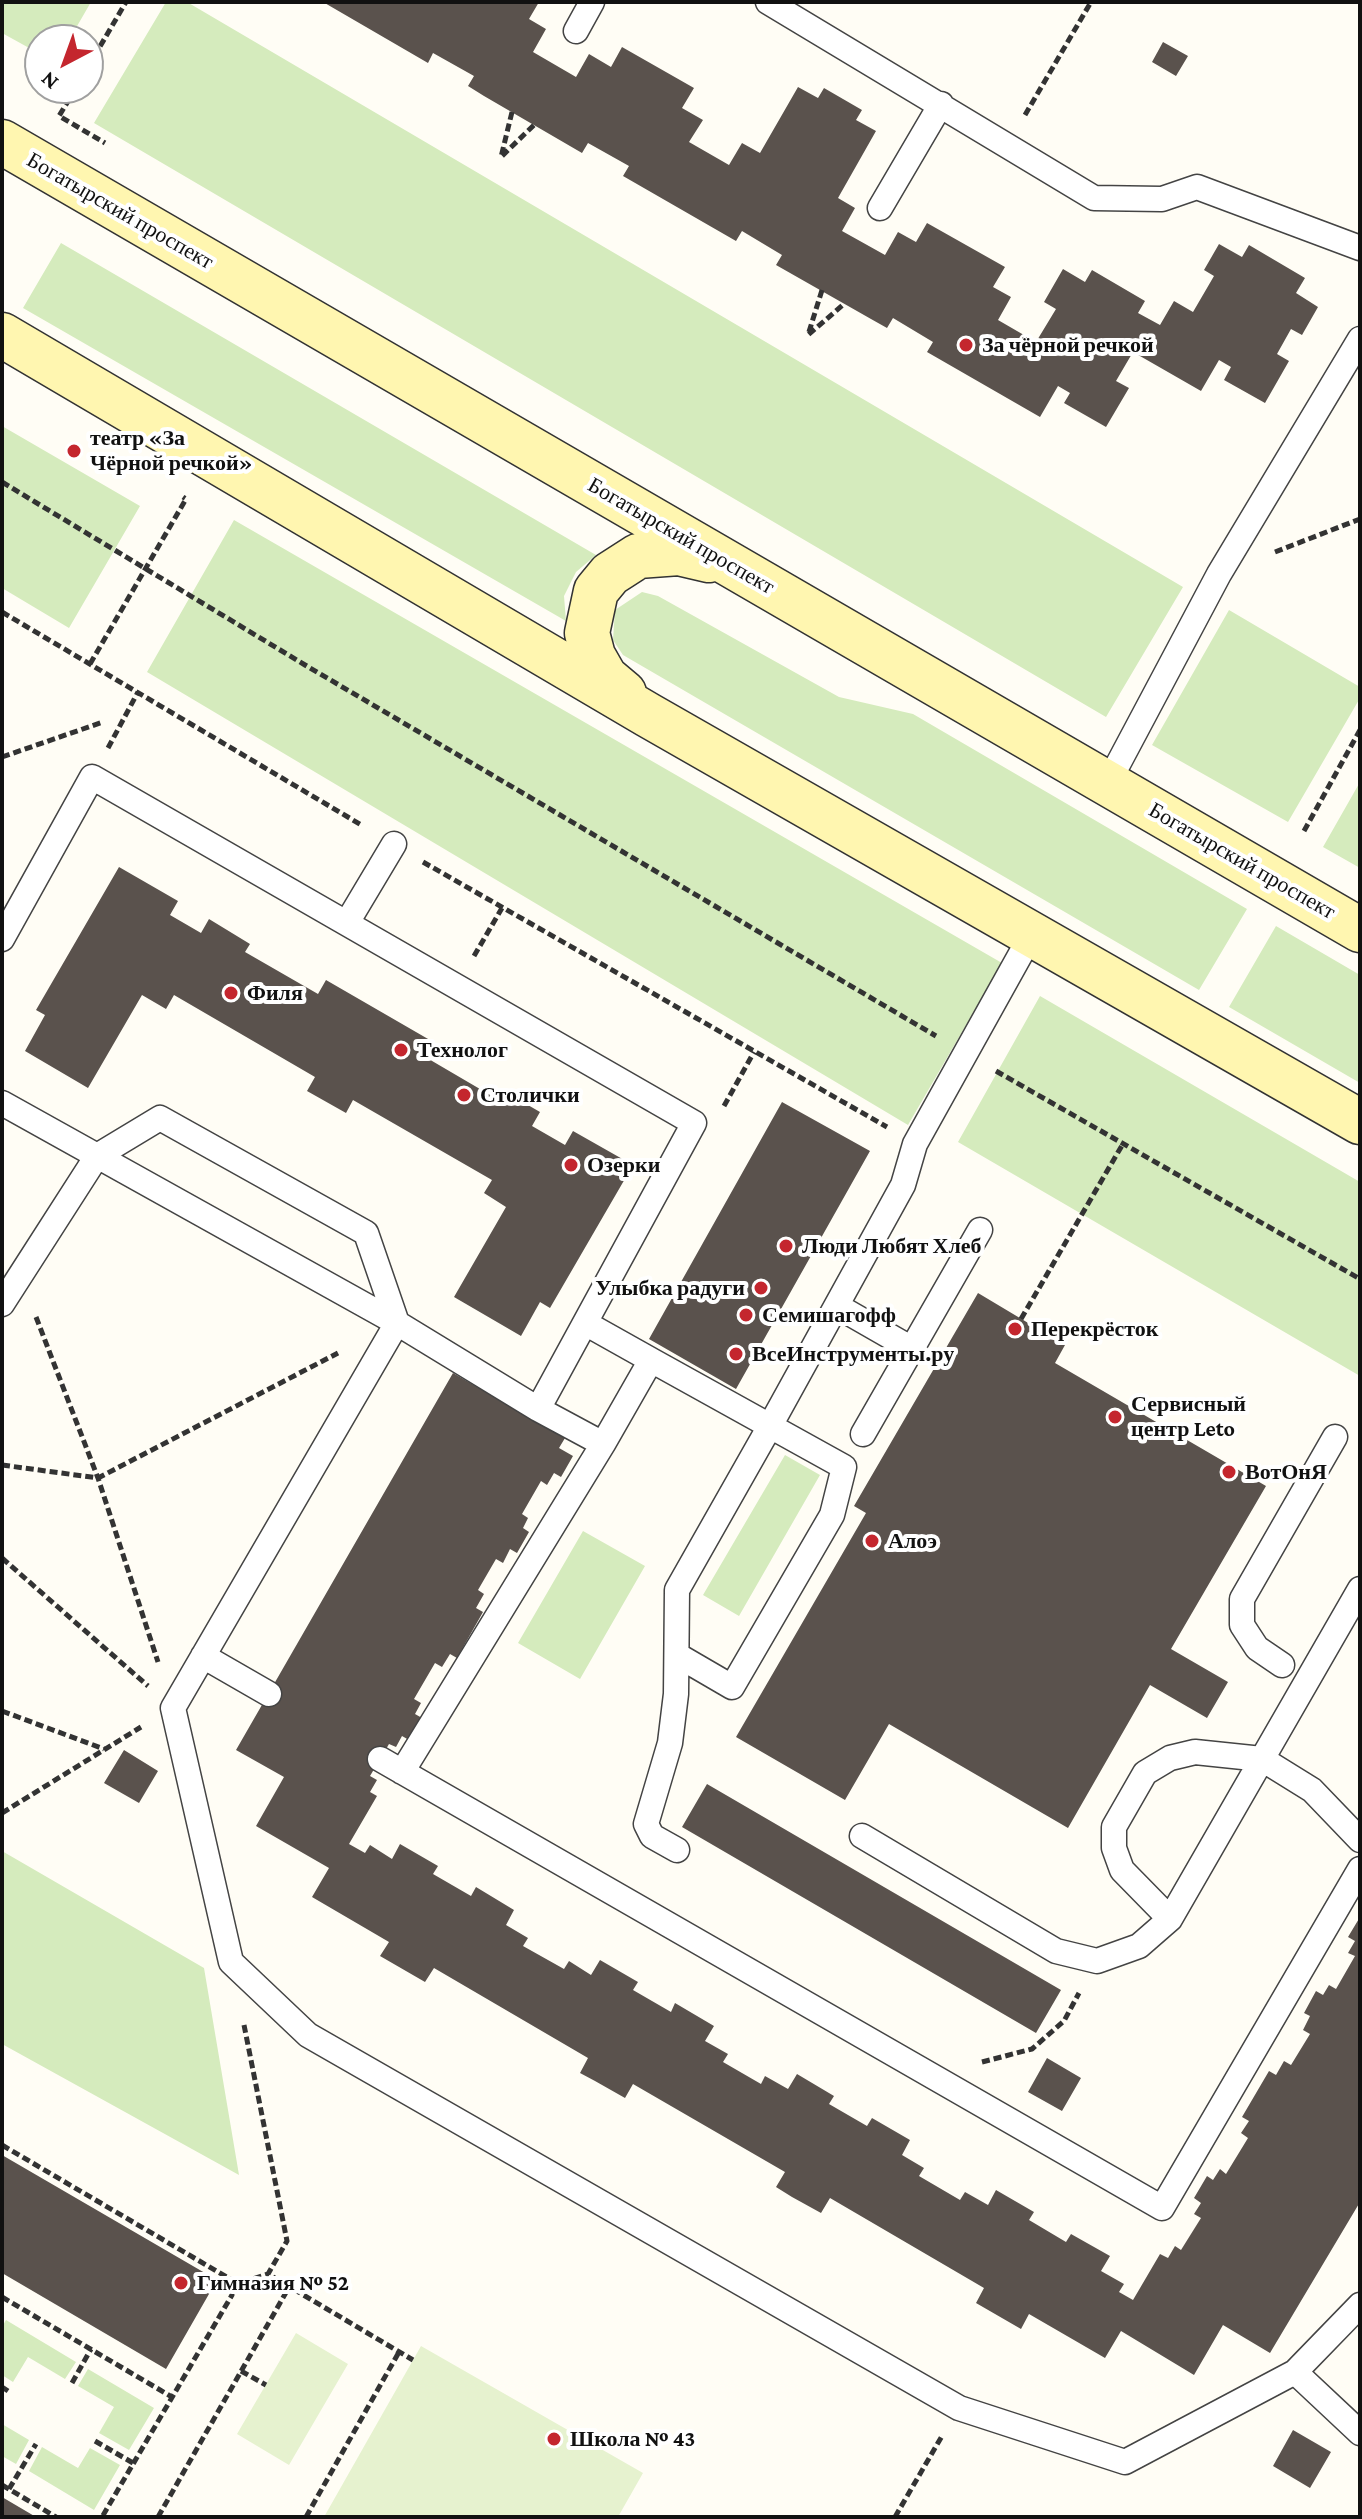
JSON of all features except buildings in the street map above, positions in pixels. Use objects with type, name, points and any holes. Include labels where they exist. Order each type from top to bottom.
[{"type":"main road","name":"Богатырский проспект","points":[[2,142],[1360,930]]},
{"type":"main road","points":[[2,335],[648,715],[1033,932],[1360,1122]]},
{"type":"main road","points":[[648,715],[605,677],[593,656],[587,633],[596,591],[610,574],[638,556],[679,553],[731,566]]},
{"type":"lane","points":[[576,31],[592,2]]},
{"type":"lane","points":[[768,2],[1094,198],[1162,199],[1197,187],[1360,248]]},
{"type":"lane","points":[[880,208],[941,104]]},
{"type":"lane","points":[[1108,783],[1219,574],[1350,378],[1360,339]]},
{"type":"lane","points":[[2,939],[92,777],[348,921],[694,1123],[538,1409]]},
{"type":"lane","points":[[348,921],[394,844]]},
{"type":"lane","points":[[677,1850],[652,1836],[646,1824],[670,1743],[677,1655],[677,1590],[903,1185],[915,1144],[1033,932]]},
{"type":"lane","points":[[2,1103],[397,1323],[538,1409],[603,1444]]},
{"type":"lane","points":[[2,1304],[19,1273],[97,1156],[160,1118],[366,1233],[397,1323],[173,1708],[231,1962],[308,2035],[959,2408],[1125,2462],[1295,2372],[1360,2305]]},
{"type":"lane","points":[[863,1434],[980,1230]]},
{"type":"lane","points":[[837,1306],[912,1349]]},
{"type":"lane","points":[[585,1323],[844,1467],[832,1515],[732,1687],[677,1655]]},
{"type":"lane","points":[[402,1772],[651,1360]]},
{"type":"lane","points":[[1282,1665],[1257,1648],[1242,1625],[1242,1599],[1335,1437]]},
{"type":"lane","points":[[862,1836],[1056,1951],[1097,1961],[1139,1946],[1170,1919],[1360,1589]]},
{"type":"lane","points":[[203,1656],[269,1694]]},
{"type":"lane","points":[[1170,1919],[1122,1870],[1114,1848],[1114,1827],[1145,1773],[1170,1758],[1195,1752],[1262,1759],[1312,1790],[1360,1840]]},
{"type":"lane","points":[[380,1759],[1162,2208],[1360,1869]]},
{"type":"lane","points":[[1295,2372],[1360,2433]]},
{"type":"path","points":[[104,40],[126,2]]},
{"type":"path","points":[[1007,145],[1091,2]]},
{"type":"path","points":[[66,104],[59,116],[105,143]]},
{"type":"path","points":[[512,112],[501,157],[535,124]]},
{"type":"path","points":[[822,290],[808,335],[844,304]]},
{"type":"path","points":[[2,482],[965,1053],[1360,1279]]},
{"type":"path","points":[[90,664],[186,499]]},
{"type":"path","points":[[1219,574],[1360,519]]},
{"type":"path","points":[[2,612],[502,908],[915,1144]]},
{"type":"path","points":[[92,777],[138,692]]},
{"type":"path","points":[[2,757],[103,722]]},
{"type":"path","points":[[1304,831],[1360,730]]},
{"type":"path","points":[[457,984],[502,908]]},
{"type":"path","points":[[694,1123],[718,1116],[754,1052]]},
{"type":"path","points":[[1021,1319],[1124,1142]]},
{"type":"path","points":[[19,1273],[98,1478],[173,1708]]},
{"type":"path","points":[[2,1465],[98,1478],[397,1323]]},
{"type":"path","points":[[2,1558],[173,1708]]},
{"type":"path","points":[[2,1813],[173,1708]]},
{"type":"path","points":[[2,1711],[104,1750]]},
{"type":"path","points":[[924,2072],[979,2063],[1032,2049],[1064,2021],[1097,1961]]},
{"type":"path","points":[[231,1962],[287,2241],[268,2274],[231,2286]]},
{"type":"path","points":[[2,2145],[230,2279],[232,2295],[102,2517]]},
{"type":"path","points":[[268,2274],[288,2289],[413,2360]]},
{"type":"path","points":[[158,2517],[288,2289]]},
{"type":"path","points":[[2,2297],[172,2397]]},
{"type":"path","points":[[72,2383],[91,2349]]},
{"type":"path","points":[[306,2517],[399,2352]]},
{"type":"path","points":[[241,2371],[266,2385]]},
{"type":"path","points":[[895,2517],[959,2408]]},
{"type":"path","points":[[95,2441],[133,2463]]},
{"type":"path","points":[[9,2489],[36,2444]]},
{"type":"path","points":[[2,2485],[56,2517]]},
{"type":"green space","points":[[2,2],[91,2],[78,24],[24,24],[24,45],[2,33]]},
{"type":"green space","points":[[166,2],[187,2],[1183,587],[1106,717],[94,123]]},
{"type":"green space","points":[[61,243],[596,555],[576,572],[564,596],[566,621],[23,308]]},
{"type":"green space","points":[[2,426],[140,506],[69,628],[2,588]]},
{"type":"green space","points":[[234,520],[1002,963],[908,1125],[147,672]]},
{"type":"green space","points":[[642,592],[658,596],[839,697],[913,714],[1247,909],[1199,990],[623,655],[613,640],[615,610]]},
{"type":"green space","points":[[1229,610],[1360,687],[1360,698],[1288,822],[1152,745]]},
{"type":"green space","points":[[1360,782],[1360,868],[1323,847]]},
{"type":"green space","points":[[1276,926],[1360,975],[1360,1083],[1229,1007]]},
{"type":"green space","points":[[1040,996],[1360,1182],[1360,1376],[958,1142]]},
{"type":"green space","points":[[785,1455],[820,1475],[739,1616],[703,1595]]},
{"type":"green space","points":[[583,1531],[645,1566],[580,1679],[518,1643]]},
{"type":"green space","points":[[2,1851],[204,1968],[239,2175],[2,2044]]},
{"type":"green space","points":[[6,2320],[76,2362],[65,2379],[28,2357],[13,2382],[2,2375],[2,2327]]},
{"type":"green space","points":[[296,2333],[348,2364],[289,2465],[237,2434]]},
{"type":"green space","points":[[421,2346],[643,2473],[618,2517],[324,2517]]},
{"type":"green space","points":[[88,2369],[154,2408],[129,2450],[99,2433],[114,2407],[78,2386]]},
{"type":"green space","points":[[2,2424],[29,2440],[16,2464],[2,2456]]},
{"type":"green space","points":[[42,2447],[78,2468],[90,2448],[120,2465],[94,2510],[29,2471]]},
{"type":"place","name":"За чёрной речкой","points":[[966,345]]},
{"type":"place","name":"театр «За Чёрной речкой»","points":[[74,451]]},
{"type":"place","name":"Филя","points":[[231,993]]},
{"type":"place","name":"Технолог","points":[[401,1050]]},
{"type":"place","name":"Столички","points":[[464,1095]]},
{"type":"place","name":"Озерки","points":[[571,1165]]},
{"type":"place","name":"Люди Любят Хлеб","points":[[786,1246]]},
{"type":"place","name":"Улыбка радуги","points":[[761,1288]]},
{"type":"place","name":"Семишагофф","points":[[746,1315]]},
{"type":"place","name":"Перекрёсток","points":[[1015,1329]]},
{"type":"place","name":"ВсеИнструменты.ру","points":[[736,1354]]},
{"type":"place","name":"Сервисный центр Leto","points":[[1115,1417]]},
{"type":"place","name":"ВотОнЯ","points":[[1229,1472]]},
{"type":"place","name":"Алоэ","points":[[872,1541]]},
{"type":"place","name":"Гимназия № 52","points":[[181,2283]]},
{"type":"place","name":"Школа № 43","points":[[554,2439]]}]
